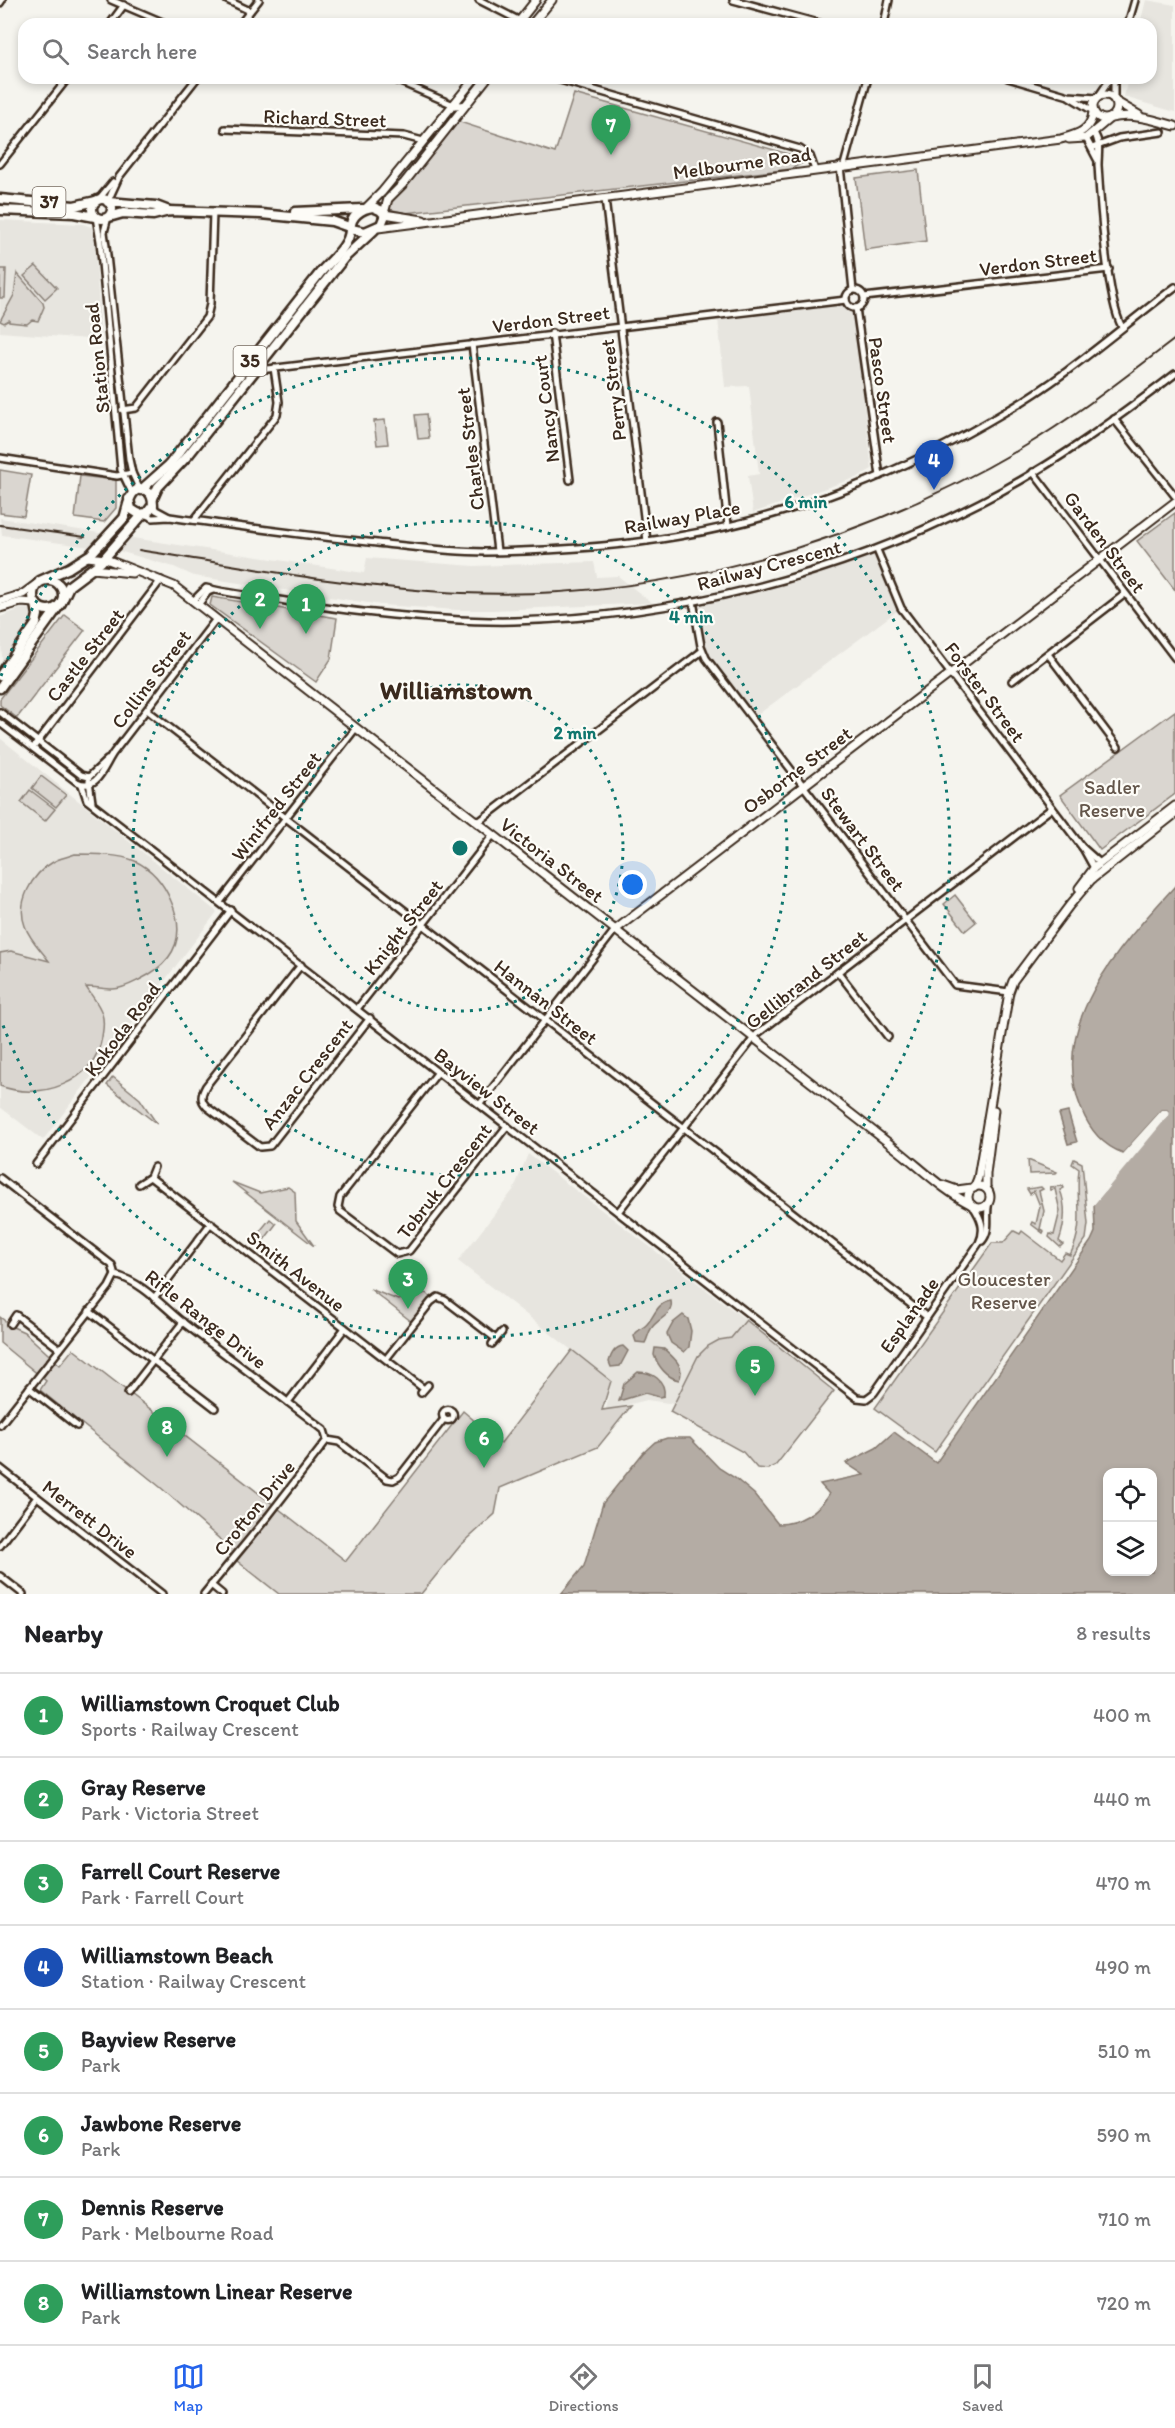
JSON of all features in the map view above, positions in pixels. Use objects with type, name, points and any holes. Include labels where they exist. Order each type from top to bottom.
[{"type":"main road","name":"37","points":[[0,199],[78,206],[97,201],[108,201],[156,206],[169,211]]},
{"type":"main road","name":"37","points":[[95,217],[92,208],[97,201]]},
{"type":"main road","points":[[108,201],[112,210],[109,217]]},
{"type":"main road","points":[[364,209],[377,208],[384,213]]},
{"type":"main road","name":"35","points":[[39,582],[87,557],[103,543],[124,518],[135,493],[169,465],[345,244],[356,214],[364,209]]},
{"type":"main road","name":"37","points":[[261,214],[364,209]]},
{"type":"main road","name":"37","points":[[0,210],[70,212],[103,220],[123,213],[153,215],[169,211],[261,214],[332,221],[350,227]]},
{"type":"main road","name":"35","points":[[0,688],[61,602],[69,586],[93,569],[144,514],[153,501],[158,487],[180,466],[344,258],[384,221],[384,213]]},
{"type":"main road","points":[[350,227],[360,232],[375,229]]},
{"type":"main road","points":[[251,360],[259,367]]},
{"type":"main road","points":[[144,514],[133,511],[135,493],[148,492],[153,501]]},
{"type":"main road","points":[[0,676],[36,624],[38,615],[32,593],[39,582],[49,579],[58,583],[63,591],[61,602],[50,610],[43,609],[35,603]]},
{"type":"street","points":[[111,0],[153,18]]},
{"type":"street","points":[[227,0],[250,11]]},
{"type":"street","points":[[245,18],[259,0]]},
{"type":"street","points":[[479,0],[512,18]]},
{"type":"street","points":[[524,18],[536,0]]},
{"type":"street","points":[[537,18],[552,0]]},
{"type":"street","points":[[733,0],[800,18]]},
{"type":"street","points":[[884,18],[889,0]]},
{"type":"street","points":[[1130,18],[1135,0]]},
{"type":"street","points":[[115,18],[124,6]]},
{"type":"street","points":[[0,164],[63,84]]},
{"type":"street","points":[[97,201],[119,177],[192,84]]},
{"type":"street","points":[[405,84],[453,105],[466,104]]},
{"type":"street","name":"35","points":[[364,209],[375,200],[470,84]]},
{"type":"street","name":"35","points":[[384,213],[388,199],[404,183],[483,84]]},
{"type":"street","points":[[574,84],[800,149],[810,156],[815,170]]},
{"type":"street","points":[[853,290],[842,166],[866,84]]},
{"type":"street","points":[[1028,84],[1069,96],[1108,95],[1144,118]]},
{"type":"street","points":[[1098,164],[1086,138],[1085,130],[1091,122],[1093,103],[1108,84]]},
{"type":"street","points":[[1086,138],[1094,133],[1116,110],[1114,84]]},
{"type":"street","points":[[1069,96],[1100,118],[1125,116],[1144,118],[1175,126]]},
{"type":"street","name":"Richard Street","points":[[225,129],[404,136],[423,141]]},
{"type":"street","points":[[1085,130],[1094,133],[1099,145],[1098,164],[1109,269],[1117,317],[1122,327]]},
{"type":"street","name":"Melbourne Road","points":[[1061,138],[1085,130]]},
{"type":"street","points":[[1092,148],[1119,138],[1162,132]]},
{"type":"street","name":"Melbourne Road","points":[[375,229],[842,166],[1061,138],[1086,138]]},
{"type":"street","points":[[108,201],[119,177]]},
{"type":"street","name":"Perry Street","points":[[605,199],[647,542]]},
{"type":"street","points":[[117,410],[136,408],[207,317],[210,304],[213,212]]},
{"type":"street","name":"Melbourne Road","points":[[384,213],[428,221]]},
{"type":"street","name":"Station Road","points":[[95,217],[100,241],[123,475],[135,493]]},
{"type":"street","name":"Station Road","points":[[109,217],[104,232],[135,493]]},
{"type":"street","name":"Verdon Street","points":[[864,297],[1109,269]]},
{"type":"street","name":"Railway Place","points":[[144,514],[153,518],[168,517],[403,546],[497,551],[647,542],[728,526],[784,511],[880,476],[953,441],[1007,411],[1064,372],[1175,287]]},
{"type":"street","points":[[853,290],[860,291],[864,297],[863,303],[856,308],[849,306],[846,300],[848,294],[853,290]]},
{"type":"street","name":"Verdon Street","points":[[259,367],[274,368],[552,333],[846,300]]},
{"type":"street","name":"Pasco Street","points":[[856,308],[880,476]]},
{"type":"street","name":"Nancy Court","points":[[552,333],[570,480]]},
{"type":"street","points":[[110,343],[117,342]]},
{"type":"street","name":"Charles Street","points":[[472,344],[497,551]]},
{"type":"street","points":[[194,520],[277,415],[279,402],[274,368]]},
{"type":"street","name":"Railway Crescent","points":[[195,603],[204,588],[342,610],[466,621],[569,618],[660,609],[693,602],[800,576],[877,550],[981,502],[1033,472],[1114,419],[1175,374]]},
{"type":"street","points":[[1114,419],[1175,496]]},
{"type":"street","points":[[717,422],[728,526]]},
{"type":"street","points":[[0,458],[82,472],[123,475],[132,473]]},
{"type":"street","name":"Garden Street","points":[[1033,472],[1175,658]]},
{"type":"street","points":[[153,501],[156,510],[168,517]]},
{"type":"street","name":"Osborne Street","points":[[480,1104],[615,930],[1175,502]]},
{"type":"street","name":"Forster Street","points":[[877,550],[898,604],[1082,847],[1099,866]]},
{"type":"street","name":"Victoria Street","points":[[87,557],[104,558],[174,586],[941,1184],[951,1195],[972,1205]]},
{"type":"street","name":"Victoria Street","points":[[93,569],[137,573]]},
{"type":"street","name":"Castle Street","points":[[33,748],[161,580]]},
{"type":"street","points":[[0,601],[22,594],[39,582]]},
{"type":"street","points":[[1012,681],[1125,594]]},
{"type":"street","points":[[0,608],[21,602],[35,603]]},
{"type":"street","name":"Stewart Street","points":[[693,602],[702,651],[955,985],[1009,992]]},
{"type":"street","name":"Collins Street","points":[[89,777],[109,758],[216,619]]},
{"type":"street","points":[[477,823],[702,651]]},
{"type":"street","points":[[1048,654],[1118,747]]},
{"type":"street","name":"Hannan Street","points":[[147,710],[927,1317]]},
{"type":"street","points":[[0,712],[81,775],[89,777]]},
{"type":"street","points":[[0,723],[86,784]]},
{"type":"street","name":"Winifred Street","points":[[220,902],[356,728]]},
{"type":"street","name":"Collins Street","points":[[86,784],[99,778],[109,758]]},
{"type":"street","name":"Bayview Street","points":[[89,777],[86,784],[92,802],[855,1397],[865,1399]]},
{"type":"street","points":[[979,1170],[1009,992],[1016,976],[1099,866],[1175,806]]},
{"type":"street","name":"Gellibrand Street","points":[[618,1212],[754,1038],[1052,807]]},
{"type":"street","points":[[1099,866],[1175,814]]},
{"type":"street","name":"Knight Street","points":[[357,1009],[493,835]]},
{"type":"street","name":"Kokoda Road","points":[[36,1164],[231,910]]},
{"type":"street","name":"Anzac Crescent","points":[[301,965],[206,1086],[201,1096],[202,1102],[207,1107],[260,1147],[270,1146],[370,1018]]},
{"type":"street","points":[[838,972],[888,1036]]},
{"type":"street","name":"Tobruk Crescent","points":[[438,1072],[340,1197],[338,1207],[340,1211],[397,1254],[404,1254],[409,1251],[507,1126]]},
{"type":"street","points":[[988,1230],[986,1211],[990,1194],[986,1188],[985,1177],[991,1137],[994,1090]]},
{"type":"street","points":[[988,1230],[968,1197],[984,1159],[988,1138],[991,1137]]},
{"type":"street","points":[[139,1184],[150,1177],[154,1167]]},
{"type":"street","name":"Smith Avenue","points":[[150,1177],[424,1389]]},
{"type":"street","name":"Rifle Range Drive","points":[[0,1178],[111,1265],[115,1275],[127,1278],[154,1298],[324,1430],[327,1440],[339,1443],[385,1478],[394,1480],[402,1474],[444,1419]]},
{"type":"street","name":"Victoria Street","points":[[941,1184],[957,1190],[973,1188]]},
{"type":"street","points":[[973,1188],[980,1186],[986,1188]]},
{"type":"street","points":[[972,1205],[983,1207],[989,1202]]},
{"type":"street","name":"Esplanade","points":[[977,1246],[982,1234],[981,1221]]},
{"type":"street","points":[[154,1298],[211,1223]]},
{"type":"street","name":"Esplanade","points":[[865,1399],[874,1394],[988,1230]]},
{"type":"street","points":[[0,1425],[109,1287],[115,1275]]},
{"type":"street","points":[[386,1359],[431,1302],[438,1297],[445,1300],[494,1342],[502,1332]]},
{"type":"street","points":[[90,1311],[215,1408]]},
{"type":"street","points":[[10,1324],[16,1315],[60,1349]]},
{"type":"street","points":[[128,1393],[183,1322]]},
{"type":"street","points":[[288,1402],[345,1328]]},
{"type":"street","points":[[29,1388],[77,1426]]},
{"type":"street","name":"Crofton Drive","points":[[204,1594],[327,1440]]},
{"type":"street","name":"Merrett Drive","points":[[0,1468],[162,1594]]},
{"type":"street","points":[[0,1546],[38,1497]]},
{"type":"street","points":[[0,1576],[23,1594]]},
{"type":"street","points":[[211,1585],[222,1594]]},
{"type":"shaded area","points":[[1146,0],[1175,5],[1175,112],[1124,97],[1127,84],[1157,84],[1157,18],[1142,18]]},
{"type":"shaded area","points":[[0,220],[83,224],[94,228],[101,340],[0,332]]},
{"type":"shaded area","points":[[841,304],[854,316],[872,469],[858,477],[753,513],[748,476],[759,474],[749,386],[725,387],[718,319]]},
{"type":"shaded area","points":[[0,518],[364,573],[367,558],[474,566],[594,562],[597,577],[618,576],[652,603],[493,610],[381,605],[194,576],[174,567],[119,551],[2,535]]},
{"type":"shaded area","points":[[877,550],[901,608],[752,719],[706,658],[693,601],[799,576]]},
{"type":"shaded area","points":[[29,608],[33,623],[2,661],[0,617]]},
{"type":"shaded area","points":[[0,738],[217,912],[43,1140],[0,1107]]},
{"type":"shaded area","points":[[1175,886],[1175,1594],[561,1594],[584,1566],[603,1503],[643,1453],[655,1442],[667,1438],[690,1438],[719,1468],[754,1494],[778,1524],[793,1522],[814,1511],[829,1494],[820,1484],[864,1475],[846,1463],[876,1448],[894,1432],[936,1463],[1091,1241],[1095,1232],[1094,1204],[1169,1112],[1162,1110],[1123,1153],[1115,1150],[1102,1141],[1088,1123],[1081,1108],[1073,1076],[1074,1046],[1082,1016],[1095,987],[1133,933]]},
{"type":"shaded area","points":[[1068,1112],[1077,1142],[1068,1144],[1059,1114]]},
{"type":"shaded area","points":[[528,1154],[746,1320],[731,1338],[719,1340],[708,1346],[699,1356],[675,1404],[647,1400],[606,1410],[611,1381],[458,1261],[514,1189]]},
{"type":"shaded area","points":[[671,1301],[668,1314],[654,1325],[645,1343],[636,1342],[634,1336],[636,1332],[648,1323],[662,1305]]},
{"type":"shaded area","points":[[683,1315],[688,1319],[691,1331],[689,1347],[684,1352],[671,1343],[667,1334],[673,1323]]},
{"type":"shaded area","points":[[623,1346],[628,1351],[620,1366],[611,1367],[609,1362],[612,1354]]},
{"type":"shaded area","points":[[655,1348],[664,1349],[678,1363],[681,1371],[679,1380],[671,1377],[661,1367],[654,1355]]},
{"type":"shaded area","points":[[638,1372],[657,1378],[663,1386],[664,1396],[645,1393],[619,1401],[624,1384]]},
{"type":"green space","points":[[574,94],[803,158],[804,162],[791,169],[405,213],[389,209],[389,204],[457,121],[555,153]]},
{"type":"green space","points":[[918,170],[926,241],[865,250],[856,178]]},
{"type":"green space","points":[[36,266],[57,288],[45,299],[24,276]]},
{"type":"green space","points":[[0,269],[6,269],[5,298],[0,298]]},
{"type":"green space","points":[[17,273],[43,303],[44,307],[38,321],[32,320],[27,324],[9,322],[9,320],[4,323],[0,321],[14,295]]},
{"type":"green space","points":[[426,414],[429,438],[418,439],[415,415]]},
{"type":"green space","points":[[385,420],[388,444],[377,445],[374,421]]},
{"type":"green space","points":[[0,470],[31,475],[24,516],[0,513]]},
{"type":"green space","points":[[80,476],[116,480],[116,508],[104,522],[75,518]]},
{"type":"green space","points":[[1175,513],[1175,590],[1137,541]]},
{"type":"green space","points":[[212,597],[337,618],[331,659],[316,682],[210,605]]},
{"type":"green space","points":[[65,615],[85,630],[17,718],[0,705],[0,699]]},
{"type":"green space","name":"Sadler Reserve","points":[[1175,711],[1175,794],[1100,850],[1060,795]]},
{"type":"green space","points":[[41,776],[66,795],[56,807],[32,788]]},
{"type":"green space","points":[[30,790],[55,809],[45,821],[21,802]]},
{"type":"green space","points":[[75,854],[121,857],[141,864],[152,873],[165,889],[176,914],[178,926],[174,948],[161,966],[130,985],[113,989],[86,987],[101,1011],[103,1028],[97,1053],[89,1066],[77,1077],[48,1089],[32,1091],[0,1086],[0,953],[11,951],[49,961],[25,926],[24,898],[33,881],[45,867]]},
{"type":"green space","points":[[955,895],[976,922],[965,931],[944,904]]},
{"type":"green space","points":[[113,1077],[140,1099],[157,1124],[107,1085]]},
{"type":"green space","name":"Gloucester Reserve","points":[[1074,1159],[1082,1163],[1088,1224],[1086,1239],[935,1452],[875,1408],[992,1243],[1003,1243],[1014,1231],[1020,1234],[1022,1231],[1060,1260],[1065,1253],[1070,1255],[1075,1244],[1079,1223],[1079,1169],[1072,1164]]},
{"type":"green space","points":[[1028,1160],[1057,1172],[1029,1174]]},
{"type":"green space","points":[[232,1182],[260,1193],[288,1187],[295,1192],[296,1221],[314,1246]]},
{"type":"green space","points":[[1063,1186],[1064,1188],[1060,1190],[1064,1203],[1064,1216],[1059,1241],[1063,1244],[1060,1247],[1049,1237],[1050,1234],[1054,1235],[1060,1211],[1055,1189],[1051,1190],[1050,1187]]},
{"type":"green space","points":[[1041,1187],[1043,1189],[1039,1191],[1044,1211],[1040,1229],[1044,1231],[1043,1233],[1031,1224],[1032,1222],[1036,1224],[1040,1206],[1034,1191],[1030,1194],[1027,1189]]},
{"type":"green space","points":[[270,1219],[276,1224],[258,1248],[251,1242]]},
{"type":"green space","points":[[370,1289],[398,1300],[426,1293],[430,1297],[412,1322]]},
{"type":"green space","points":[[0,1317],[24,1332],[60,1365],[73,1349],[346,1561],[463,1411],[501,1443],[572,1350],[611,1381],[602,1410],[631,1406],[598,1447],[500,1488],[495,1514],[460,1546],[421,1594],[279,1594],[227,1553],[230,1548],[160,1487],[40,1390],[46,1381],[0,1343]]},
{"type":"green space","points":[[746,1320],[834,1391],[776,1465],[768,1469],[757,1468],[743,1452],[670,1412],[698,1356],[708,1346],[719,1340],[731,1338]]},
{"type":"pier","points":[[1162,1110],[1169,1112],[1168,1116],[1093,1206],[1092,1202],[1166,1113],[1153,1123],[1122,1156],[1123,1153]]},
{"type":"railway","points":[[139,550],[340,582],[462,593],[535,593],[608,588],[681,577],[752,561],[822,539],[891,514],[957,483],[1022,448],[1062,423],[1175,339]]},
{"type":"railway","points":[[0,525],[85,537]]},
{"type":"place","name":"Dennis Reserve","points":[[611,155]]},
{"type":"place","name":"Williamstown Beach","points":[[934,490]]},
{"type":"place","name":"Gray Reserve","points":[[260,629]]},
{"type":"place","name":"Williamstown Croquet Club","points":[[306,634]]},
{"type":"place","name":"Farrell Court Reserve","points":[[408,1309]]},
{"type":"place","name":"Bayview Reserve","points":[[755,1396]]},
{"type":"place","name":"Williamstown Linear Reserve","points":[[167,1457]]},
{"type":"place","name":"Jawbone Reserve","points":[[484,1468]]},
{"type":"district","name":"Williamstown","points":[[456,690]]}]
